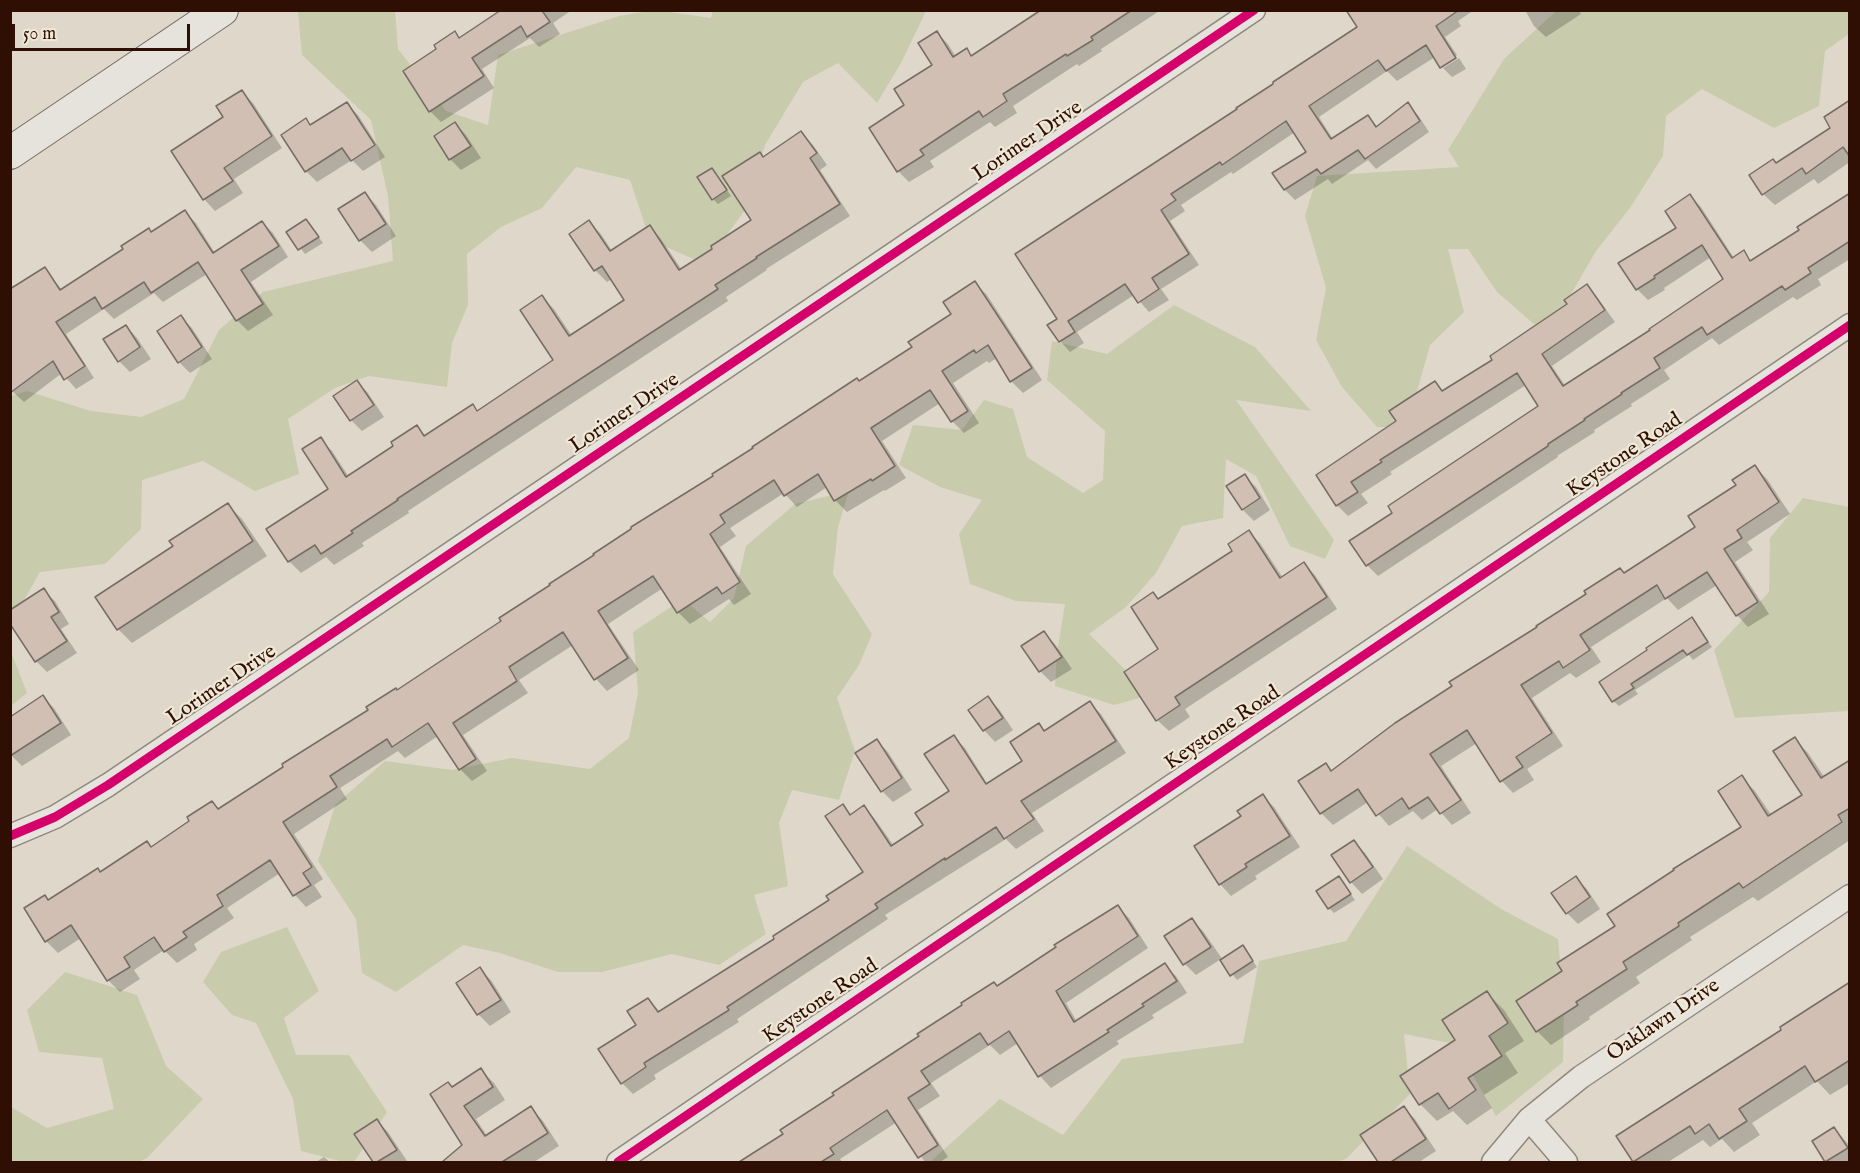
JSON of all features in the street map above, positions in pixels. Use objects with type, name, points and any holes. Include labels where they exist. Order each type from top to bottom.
[{"type":"street","points":[[10,153],[222,10]]},
{"type":"street","name":"Lorimer Drive","points":[[10,836],[55,817],[108,785],[1254,10]]},
{"type":"street","name":"Keystone Road","points":[[618,1162],[1850,325]]},
{"type":"street","name":"Oaklawn Drive","points":[[1493,1162],[1529,1119],[1581,1077],[1850,896]]},
{"type":"street","points":[[1529,1119],[1566,1162]]},
{"type":"green space","points":[[655,10],[711,18],[713,10],[926,11],[901,63],[877,103],[838,63],[803,82],[765,145],[749,205],[705,264],[650,240],[630,180],[576,167],[542,208],[501,227],[467,254],[468,305],[452,343],[447,387],[369,376],[335,388],[288,419],[299,474],[255,491],[203,461],[142,480],[141,529],[105,564],[40,572],[11,623],[11,396],[27,391],[91,411],[141,417],[184,399],[219,330],[263,292],[393,261],[388,196],[371,120],[302,55],[298,11],[395,11],[398,49],[446,111],[488,125],[498,55],[619,16]]},
{"type":"green space","points":[[1556,11],[1849,11],[1849,34],[1825,51],[1819,106],[1774,128],[1702,89],[1666,116],[1663,156],[1630,208],[1596,251],[1559,315],[1535,325],[1497,292],[1468,249],[1448,249],[1464,312],[1430,345],[1407,427],[1377,427],[1342,387],[1316,340],[1326,288],[1305,216],[1317,176],[1459,167],[1448,150],[1504,59]]},
{"type":"green space","points":[[1174,305],[1255,347],[1311,411],[1236,400],[1334,540],[1325,559],[1290,546],[1256,476],[1226,459],[1223,518],[1182,526],[1156,573],[1126,607],[1089,634],[1151,695],[1114,705],[1055,686],[1057,653],[1065,604],[1016,601],[970,584],[959,534],[982,500],[940,487],[899,465],[913,425],[962,430],[984,400],[1013,409],[1027,457],[1083,493],[1103,480],[1105,431],[1047,380],[1052,341],[1107,354]]},
{"type":"green space","points":[[849,491],[838,527],[833,574],[872,634],[859,665],[837,698],[855,751],[839,800],[792,790],[779,823],[788,886],[754,895],[766,934],[719,965],[672,954],[602,972],[558,972],[500,953],[463,945],[396,992],[362,973],[356,919],[318,861],[335,805],[385,761],[452,770],[512,758],[590,769],[629,738],[638,693],[633,632],[683,599],[710,622],[734,598],[746,546],[795,504]]},
{"type":"green space","points":[[1803,498],[1849,507],[1849,711],[1735,718],[1714,650],[1769,592],[1770,538]]},
{"type":"green space","points":[[10,649],[27,693],[11,706],[10,706]]},
{"type":"green space","points":[[1407,846],[1501,909],[1558,939],[1564,1006],[1563,1062],[1496,1116],[1455,1044],[1404,1034],[1410,1094],[1346,1159],[1336,1162],[930,1162],[1000,1099],[1063,1135],[1122,1059],[1243,1043],[1259,961],[1346,941]]},
{"type":"green space","points":[[287,927],[319,991],[284,1018],[296,1055],[349,1055],[387,1112],[354,1162],[344,1162],[301,1151],[293,1099],[256,1023],[232,1015],[203,982],[221,952]]},
{"type":"green space","points":[[65,972],[137,995],[166,1066],[203,1099],[147,1158],[138,1162],[11,1162],[11,1107],[47,1128],[114,1109],[102,1058],[39,1052],[27,1010]]},
{"type":"building","points":[[501,10],[545,10],[543,12],[550,22],[527,37],[521,26],[472,58],[484,76],[429,112],[403,71],[436,49],[434,45],[455,31],[459,38]]},
{"type":"building","points":[[1041,10],[1132,10],[1091,37],[1093,40],[1067,56],[1066,54],[1003,94],[1007,101],[983,117],[979,111],[920,150],[924,155],[897,172],[869,128],[904,105],[894,89],[932,65],[918,43],[937,31],[953,57],[967,48],[971,56]]},
{"type":"building","points":[[1346,10],[1459,10],[1436,26],[1456,58],[1440,68],[1426,45],[1386,71],[1378,60],[1309,106],[1331,139],[1368,115],[1376,127],[1408,102],[1420,121],[1365,159],[1358,150],[1321,174],[1317,169],[1284,190],[1272,173],[1306,152],[1286,121],[1222,165],[1220,162],[1171,194],[1176,200],[1161,210],[1189,254],[1152,278],[1159,289],[1138,303],[1125,284],[1068,321],[1075,332],[1059,342],[1047,325],[1057,319],[1015,254],[1237,109],[1273,82],[1357,27]]},
{"type":"building","points":[[242,90],[272,136],[224,168],[233,181],[203,200],[171,151],[223,117],[216,106]]},
{"type":"building","points":[[1850,100],[1850,157],[1843,147],[1806,174],[1802,168],[1762,195],[1749,175],[1773,159],[1776,163],[1830,128],[1824,117]]},
{"type":"building","points":[[347,102],[375,145],[351,161],[342,148],[305,172],[281,135],[306,118],[310,125]]},
{"type":"building","points":[[455,122],[471,146],[449,160],[434,136]]},
{"type":"building","points":[[801,131],[817,153],[810,158],[840,204],[715,285],[718,289],[397,499],[321,554],[315,545],[288,562],[266,529],[328,489],[302,449],[321,437],[346,477],[393,446],[391,442],[417,425],[424,436],[473,404],[477,411],[553,360],[520,310],[542,295],[569,336],[624,300],[602,266],[594,271],[569,234],[589,220],[610,251],[650,225],[679,270],[751,220],[722,176],[760,152],[763,157]]},
{"type":"building","points":[[712,168],[727,190],[712,200],[697,177]]},
{"type":"building","points":[[365,192],[386,224],[359,241],[338,209]]},
{"type":"building","points":[[1850,193],[1850,241],[1808,268],[1811,273],[1785,290],[1782,286],[1707,335],[1702,327],[1654,358],[1660,368],[1548,446],[1366,566],[1349,541],[1392,513],[1388,506],[1538,406],[1517,373],[1380,460],[1382,462],[1351,482],[1358,492],[1336,506],[1316,475],[1396,421],[1389,411],[1435,381],[1442,391],[1492,360],[1490,356],[1567,304],[1564,300],[1587,284],[1605,310],[1542,354],[1563,386],[1650,330],[1723,279],[1702,245],[1636,290],[1618,263],[1676,228],[1665,211],[1690,194],[1732,258],[1744,250],[1750,261],[1799,230],[1797,227]]},
{"type":"building","points":[[185,210],[213,253],[262,221],[279,246],[241,270],[263,304],[236,321],[198,262],[151,293],[144,282],[102,309],[95,297],[56,322],[85,366],[64,380],[53,361],[10,393],[10,289],[45,267],[60,290],[123,249],[121,246],[149,228],[151,232]]},
{"type":"building","points":[[306,219],[319,237],[298,250],[286,232]]},
{"type":"building","points":[[975,281],[1032,368],[1010,382],[988,345],[976,353],[974,350],[942,371],[968,411],[951,422],[930,390],[871,428],[895,466],[872,481],[871,479],[834,501],[818,474],[784,496],[774,480],[720,515],[725,523],[710,534],[740,582],[722,594],[717,587],[677,613],[653,576],[598,611],[628,658],[594,680],[563,632],[509,667],[517,681],[453,723],[476,759],[459,770],[428,723],[392,747],[387,739],[330,776],[337,787],[283,822],[312,867],[303,873],[311,885],[293,896],[270,860],[217,895],[223,906],[183,932],[187,937],[164,952],[154,937],[124,957],[130,967],[107,981],[71,925],[45,942],[24,908],[45,895],[48,900],[98,868],[100,872],[147,841],[151,847],[189,821],[187,817],[212,801],[218,809],[283,767],[282,764],[368,710],[366,707],[396,688],[397,690],[501,621],[499,618],[594,555],[631,527],[713,476],[712,474],[857,378],[859,381],[912,347],[908,342],[951,314],[943,302]]},
{"type":"building","points":[[181,315],[202,347],[178,363],[157,331]]},
{"type":"building","points":[[126,325],[140,347],[118,362],[103,339]]},
{"type":"building","points":[[357,380],[374,405],[350,421],[333,396]]},
{"type":"building","points":[[1755,465],[1779,502],[1737,530],[1742,538],[1724,549],[1758,602],[1736,616],[1707,572],[1665,599],[1657,585],[1580,635],[1590,650],[1563,668],[1559,661],[1521,685],[1552,733],[1516,757],[1523,767],[1500,782],[1467,730],[1430,754],[1461,800],[1440,814],[1428,797],[1409,809],[1402,798],[1376,816],[1358,789],[1320,814],[1298,781],[1326,763],[1331,771],[1395,723],[1452,686],[1449,682],[1586,594],[1584,591],[1620,568],[1624,573],[1695,527],[1688,516],[1736,485],[1732,480]]},
{"type":"building","points":[[1245,474],[1260,498],[1242,510],[1226,486]]},
{"type":"building","points":[[228,503],[253,541],[117,630],[95,597],[173,546],[169,541]]},
{"type":"building","points":[[1249,530],[1280,578],[1304,562],[1327,597],[1175,697],[1180,705],[1156,721],[1124,672],[1158,649],[1131,607],[1153,592],[1158,599],[1232,551],[1228,544]]},
{"type":"building","points":[[44,588],[59,612],[51,617],[67,641],[35,662],[10,624],[10,610]]},
{"type":"building","points":[[1692,617],[1708,642],[1687,655],[1683,650],[1631,684],[1634,688],[1612,702],[1599,682]]},
{"type":"building","points":[[1044,631],[1062,657],[1039,672],[1021,646]]},
{"type":"building","points":[[43,695],[61,723],[10,756],[10,717]]},
{"type":"building","points":[[988,696],[1003,718],[983,731],[968,710]]},
{"type":"building","points":[[1090,701],[1116,741],[1021,801],[1034,819],[1004,839],[996,827],[945,860],[945,858],[875,904],[878,908],[727,1007],[729,1010],[644,1063],[646,1067],[621,1084],[598,1049],[636,1025],[627,1011],[648,998],[658,1012],[774,939],[773,936],[829,900],[826,896],[863,872],[825,816],[843,804],[850,815],[864,805],[891,846],[923,825],[915,813],[949,791],[924,754],[954,735],[986,784],[1022,761],[1010,742],[1039,723],[1044,731]]},
{"type":"building","points":[[1795,737],[1821,778],[1850,760],[1850,808],[1838,815],[1842,822],[1743,888],[1739,883],[1678,923],[1679,926],[1623,962],[1627,969],[1576,1002],[1578,1005],[1536,1032],[1516,1001],[1562,971],[1557,963],[1615,926],[1607,914],[1673,869],[1741,827],[1718,791],[1742,775],[1768,816],[1802,795],[1773,751]]},
{"type":"building","points":[[877,739],[902,778],[881,792],[855,753]]},
{"type":"building","points":[[1263,794],[1290,836],[1245,864],[1247,867],[1219,885],[1194,846],[1241,816],[1237,811]]},
{"type":"building","points":[[1354,840],[1373,867],[1350,883],[1331,855]]},
{"type":"building","points":[[1339,876],[1351,894],[1328,909],[1316,891]]},
{"type":"building","points":[[1576,876],[1590,897],[1566,914],[1551,893]]},
{"type":"building","points":[[1118,905],[1138,936],[1056,991],[1074,1022],[1165,963],[1177,981],[1107,1030],[1109,1032],[1038,1077],[1009,1031],[988,1045],[980,1033],[921,1071],[930,1084],[908,1098],[938,1145],[918,1158],[887,1110],[830,1148],[834,1154],[821,1162],[739,1162],[783,1134],[780,1130],[919,1036],[917,1034],[962,1005],[961,1003],[994,982],[997,986],[1056,947],[1054,945]]},
{"type":"building","points":[[1192,918],[1211,947],[1183,965],[1164,936]]},
{"type":"building","points":[[1243,945],[1253,961],[1230,976],[1220,960]]},
{"type":"building","points":[[480,967],[501,1000],[477,1015],[456,983]]},
{"type":"building","points":[[1850,982],[1850,1060],[1815,1082],[1805,1066],[1739,1109],[1747,1121],[1719,1139],[1709,1124],[1695,1134],[1690,1126],[1633,1162],[1616,1136],[1781,1030],[1780,1027]]},
{"type":"building","points":[[1487,991],[1508,1023],[1489,1036],[1502,1056],[1468,1078],[1476,1090],[1449,1109],[1438,1093],[1419,1105],[1400,1076],[1455,1040],[1442,1020]]},
{"type":"building","points":[[481,1068],[493,1087],[464,1106],[485,1136],[531,1106],[548,1133],[502,1162],[442,1162],[462,1145],[430,1094],[448,1082],[452,1087]]},
{"type":"building","points":[[1404,1106],[1426,1139],[1391,1162],[1378,1162],[1360,1135]]},
{"type":"building","points":[[377,1119],[397,1150],[373,1162],[354,1134]]},
{"type":"building","points":[[1834,1127],[1848,1148],[1825,1162],[1812,1141]]},
{"type":"cycle path","points":[[10,836],[55,817],[108,785],[1254,10]]},
{"type":"cycle path","points":[[618,1162],[1850,325]]}]
